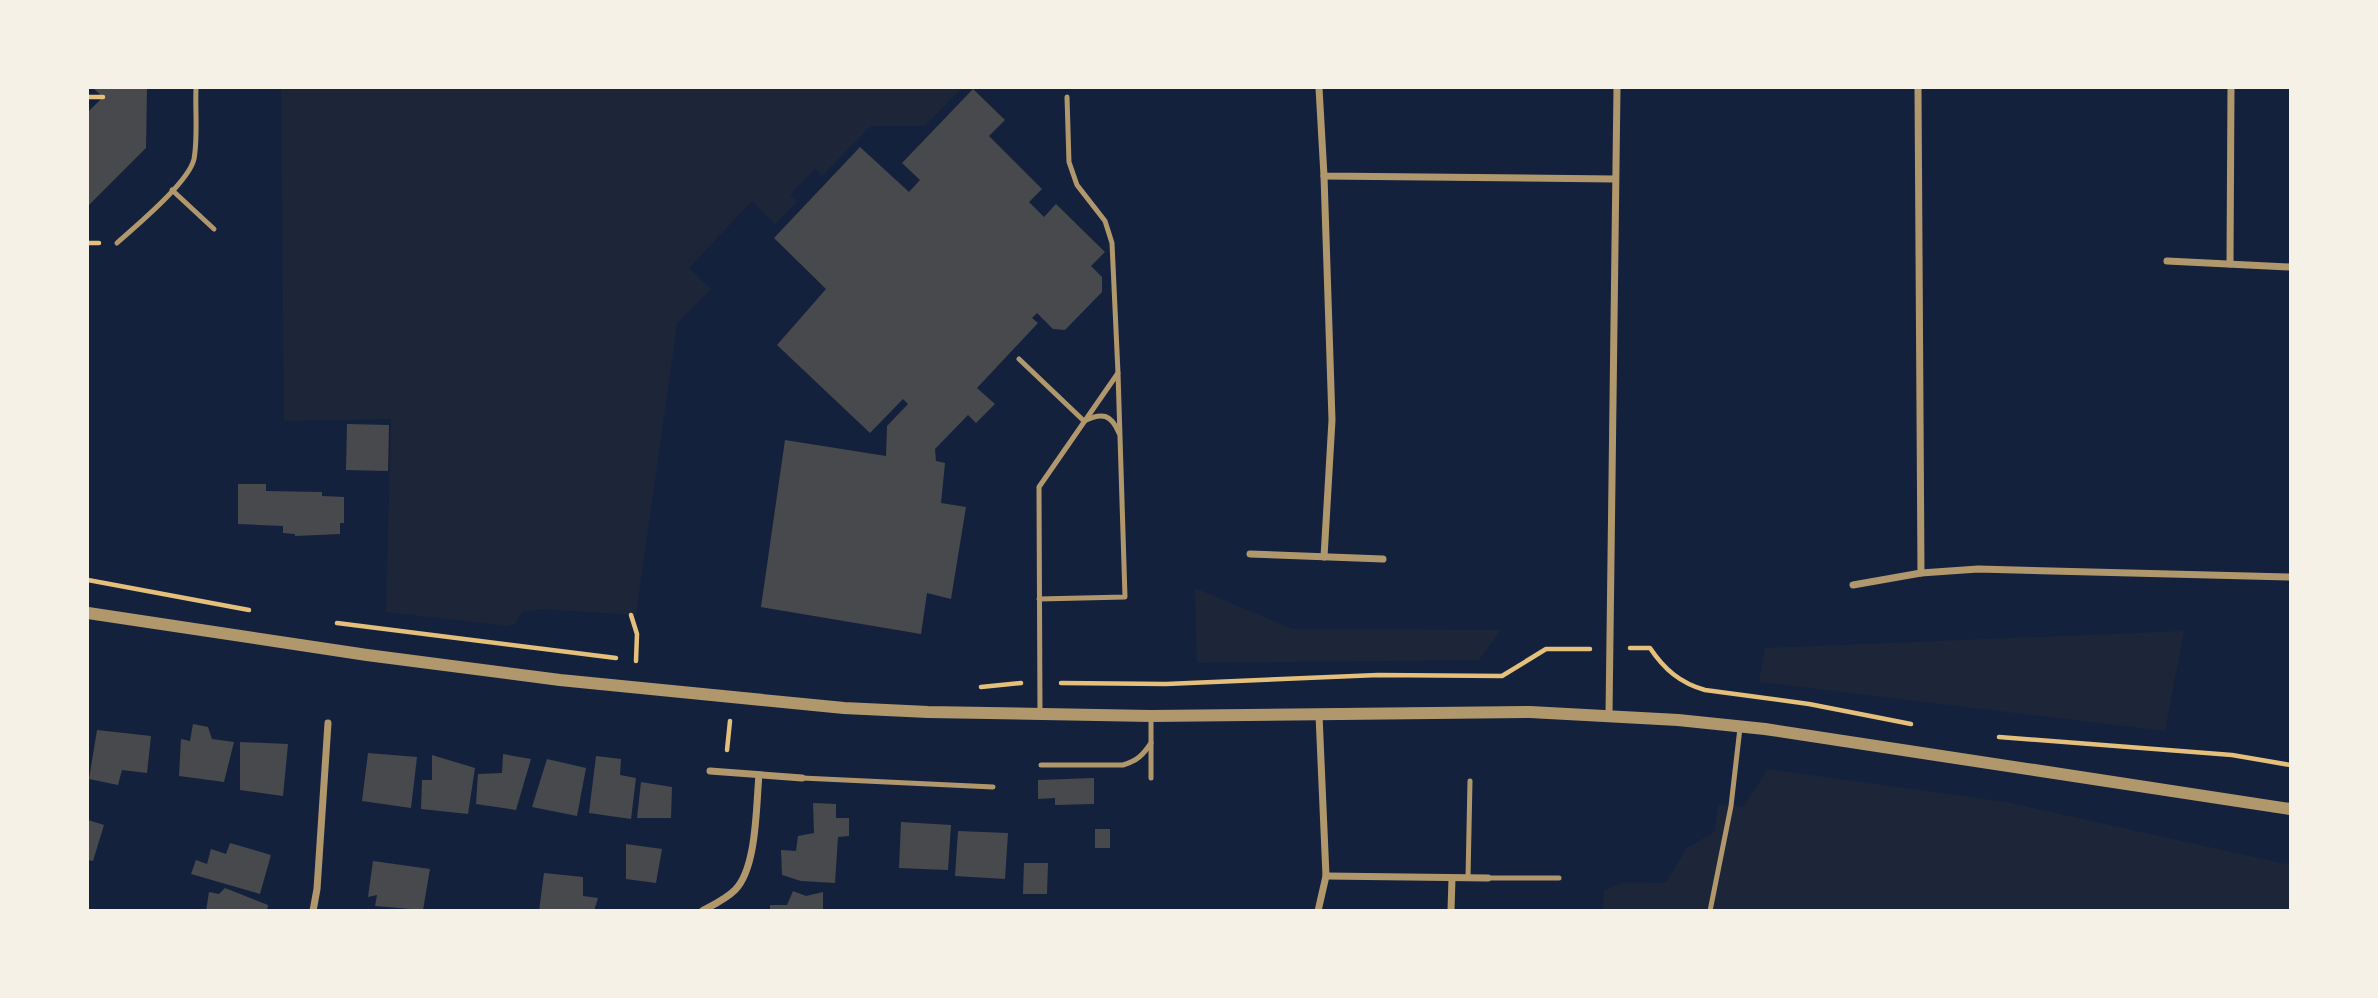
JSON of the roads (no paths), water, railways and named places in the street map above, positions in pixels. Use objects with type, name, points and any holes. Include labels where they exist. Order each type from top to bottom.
[{"type":"street","points":[[1319,88],[1332,420],[1324,557]]},
{"type":"street","points":[[1609,715],[1616,88]]},
{"type":"street","points":[[1918,88],[1921,573]]},
{"type":"street","points":[[2230,264],[2231,88]]},
{"type":"street","points":[[1324,176],[1615,179]]},
{"type":"street","points":[[2167,261],[2291,267]]},
{"type":"street","points":[[1250,555],[1383,559]]},
{"type":"street","points":[[1853,585],[1921,573],[1978,569],[2291,577]]},
{"type":"street","points":[[88,613],[275,642],[547,678],[856,708],[1151,716],[1530,712],[1741,725],[2291,809]]},
{"type":"street","points":[[1318,911],[1326,876],[1319,715]]},
{"type":"street","points":[[313,911],[317,889],[327,723]]},
{"type":"street","points":[[710,771],[802,778]]},
{"type":"street","points":[[702,911],[735,890],[745,877],[750,861],[759,775]]},
{"type":"street","points":[[1326,876],[1488,878]]},
{"type":"street","points":[[1451,911],[1452,878]]},
{"type":"lane","points":[[117,243],[186,175],[194,160],[196,88]]},
{"type":"lane","points":[[1039,599],[1125,597],[1112,243],[1105,221],[1077,185],[1069,162],[1067,97]]},
{"type":"lane","points":[[172,190],[214,229]]},
{"type":"lane","points":[[1019,359],[1084,421]]},
{"type":"lane","points":[[1040,715],[1039,487],[1118,373]]},
{"type":"lane","points":[[1084,421],[1095,416],[1105,416],[1114,422],[1120,436]]},
{"type":"lane","points":[[1151,716],[1152,778]]},
{"type":"lane","points":[[1710,911],[1731,806],[1741,725]]},
{"type":"lane","points":[[1041,765],[1123,765],[1143,755],[1152,743]]},
{"type":"lane","points":[[802,778],[993,787]]},
{"type":"lane","points":[[1468,878],[1470,781]]},
{"type":"lane","points":[[1488,878],[1559,878]]}]
